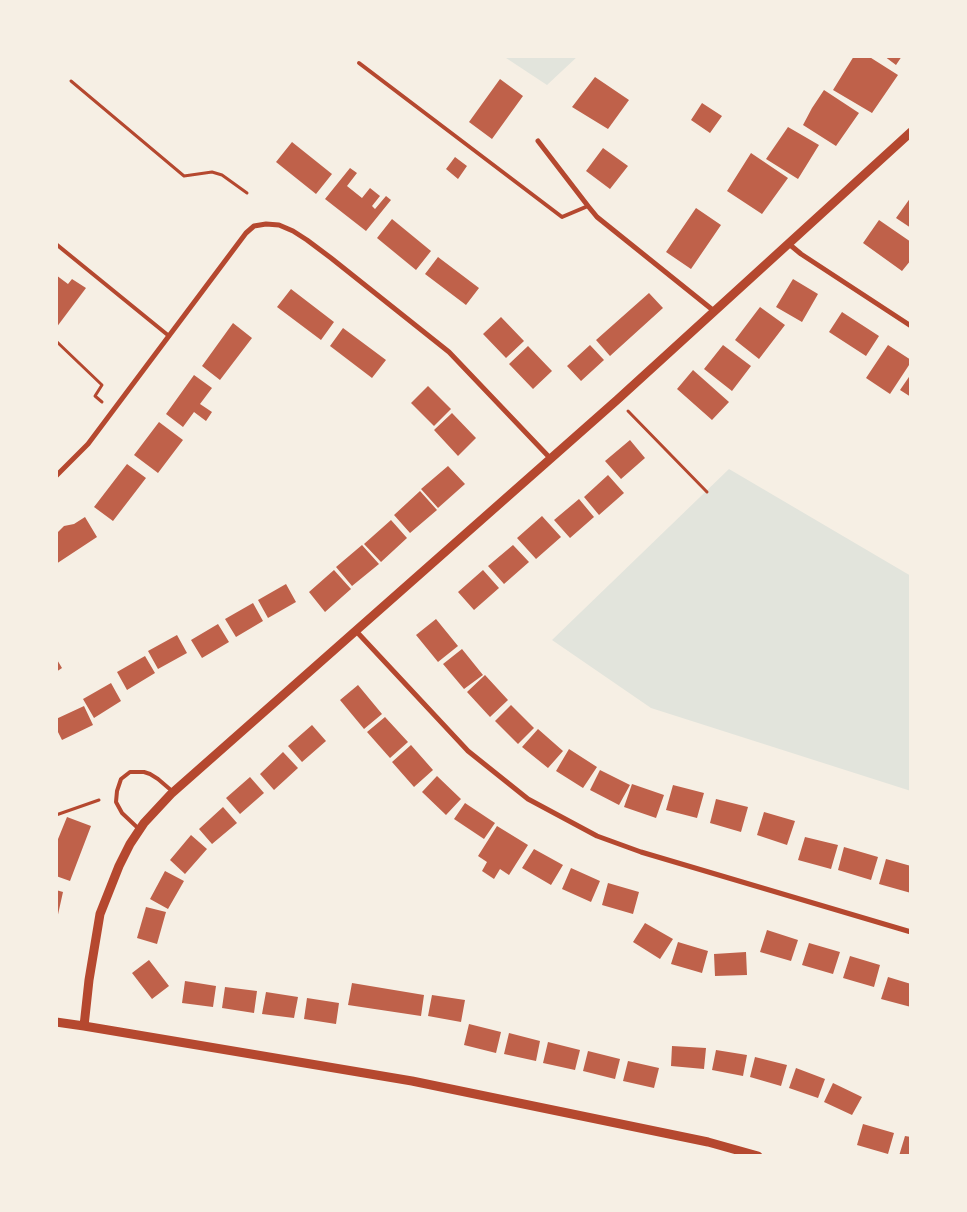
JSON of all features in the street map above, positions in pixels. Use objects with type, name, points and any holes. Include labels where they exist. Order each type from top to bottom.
[{"type":"street","points":[[84,1026],[89,980],[100,914],[119,866],[130,844],[144,823],[173,792],[617,400],[911,132]]},
{"type":"street","points":[[538,141],[597,217],[714,311]]},
{"type":"street","points":[[56,476],[88,444],[246,233],[254,226],[266,224],[293,231],[325,253],[450,352],[550,458]]},
{"type":"street","points":[[790,244],[802,254],[911,326]]},
{"type":"street","points":[[356,631],[468,751],[528,799],[597,836],[641,852],[911,932]]},
{"type":"street","points":[[56,1022],[412,1081],[708,1142],[758,1156]]},
{"type":"lane","points":[[359,63],[562,217],[588,206]]},
{"type":"lane","points":[[56,244],[169,336]]},
{"type":"lane","points":[[140,830],[122,813],[116,802],[117,790],[121,779],[130,772],[144,772],[158,779],[173,792]]},
{"type":"path","points":[[71,81],[184,176],[212,172],[222,175],[247,193]]},
{"type":"path","points":[[56,341],[102,385],[95,396],[112,412]]},
{"type":"path","points":[[628,411],[707,492]]},
{"type":"path","points":[[56,815],[99,800]]},
{"type":"shaded area","points":[[503,56],[578,56],[547,85]]},
{"type":"shaded area","points":[[729,469],[911,576],[911,791],[651,708],[552,640]]},
{"type":"building","points":[[854,56],[868,56],[898,75],[872,113],[833,90]]},
{"type":"building","points":[[884,56],[902,56],[896,65]]},
{"type":"building","points":[[595,77],[629,100],[608,129],[572,107]]},
{"type":"building","points":[[500,79],[523,96],[492,139],[469,122]]},
{"type":"building","points":[[824,90],[859,113],[836,146],[803,125]]},
{"type":"building","points":[[702,103],[722,116],[710,133],[691,120]]},
{"type":"building","points":[[788,127],[819,145],[798,179],[766,159]]},
{"type":"building","points":[[292,142],[332,174],[316,194],[276,162]]},
{"type":"building","points":[[603,148],[628,166],[610,189],[586,171]]},
{"type":"building","points":[[751,153],[788,178],[762,214],[727,191]]},
{"type":"building","points":[[455,157],[467,166],[458,179],[446,169]]},
{"type":"building","points":[[350,168],[357,173],[347,186],[362,198],[370,188],[380,196],[372,206],[375,209],[386,196],[391,200],[366,231],[325,199]]},
{"type":"building","points":[[911,197],[911,228],[896,218]]},
{"type":"building","points":[[696,208],[721,225],[691,269],[666,252]]},
{"type":"building","points":[[392,219],[431,251],[416,270],[377,238]]},
{"type":"building","points":[[879,220],[911,242],[911,260],[902,271],[863,243]]},
{"type":"building","points":[[438,257],[479,288],[466,305],[425,274]]},
{"type":"building","points":[[56,275],[68,284],[72,279],[86,288],[56,328]]},
{"type":"building","points":[[793,279],[818,294],[802,322],[776,307]]},
{"type":"building","points":[[291,289],[334,322],[321,340],[277,307]]},
{"type":"building","points":[[649,293],[663,308],[610,356],[596,340]]},
{"type":"building","points":[[760,307],[785,325],[759,359],[735,340]]},
{"type":"building","points":[[842,312],[879,336],[866,356],[829,332]]},
{"type":"building","points":[[501,317],[524,341],[506,358],[483,334]]},
{"type":"building","points":[[233,323],[252,338],[220,380],[202,366]]},
{"type":"building","points":[[343,328],[386,360],[372,378],[330,346]]},
{"type":"building","points":[[590,345],[604,360],[581,381],[567,366]]},
{"type":"building","points":[[723,345],[751,366],[732,391],[704,369]]},
{"type":"building","points":[[888,345],[911,360],[890,394],[866,378]]},
{"type":"building","points":[[528,346],[552,371],[533,389],[509,364]]},
{"type":"building","points":[[693,370],[729,402],[712,420],[677,389]]},
{"type":"building","points":[[911,374],[911,397],[900,390]]},
{"type":"building","points":[[194,375],[212,388],[200,404],[212,412],[206,421],[194,412],[183,427],[166,414]]},
{"type":"building","points":[[428,386],[451,409],[434,426],[411,403]]},
{"type":"building","points":[[452,413],[476,438],[458,456],[434,430]]},
{"type":"building","points":[[159,422],[183,440],[158,473],[134,455]]},
{"type":"building","points":[[630,440],[645,458],[621,479],[605,461]]},
{"type":"building","points":[[127,464],[146,478],[113,521],[94,507]]},
{"type":"building","points":[[448,466],[465,484],[438,508],[421,489]]},
{"type":"building","points":[[608,475],[624,493],[599,515],[584,497]]},
{"type":"building","points":[[420,491],[437,510],[410,533],[394,515]]},
{"type":"building","points":[[579,499],[594,517],[570,538],[554,520]]},
{"type":"building","points":[[542,516],[561,537],[536,559],[517,538]]},
{"type":"building","points":[[85,517],[97,537],[56,564],[56,534],[64,526],[74,524]]},
{"type":"building","points":[[391,520],[407,538],[381,562],[364,544]]},
{"type":"building","points":[[362,545],[379,564],[352,586],[336,567]]},
{"type":"building","points":[[513,545],[529,562],[504,584],[488,566]]},
{"type":"building","points":[[334,570],[351,589],[325,612],[309,592]]},
{"type":"building","points":[[483,570],[499,588],[474,610],[458,592]]},
{"type":"building","points":[[286,584],[296,602],[268,618],[258,600]]},
{"type":"building","points":[[253,603],[263,621],[236,637],[225,619]]},
{"type":"building","points":[[436,619],[458,646],[438,662],[416,635]]},
{"type":"building","points":[[218,624],[229,642],[202,658],[191,640]]},
{"type":"building","points":[[177,635],[187,653],[158,669],[148,651]]},
{"type":"building","points":[[462,649],[483,675],[464,689],[443,664]]},
{"type":"building","points":[[145,656],[155,673],[127,690],[117,672]]},
{"type":"building","points":[[56,658],[62,668],[56,672]]},
{"type":"building","points":[[485,675],[508,700],[490,717],[467,692]]},
{"type":"building","points":[[111,683],[121,701],[94,718],[83,699]]},
{"type":"building","points":[[358,685],[382,714],[364,729],[340,700]]},
{"type":"building","points":[[511,705],[534,728],[518,744],[495,721]]},
{"type":"building","points":[[84,706],[93,725],[62,740],[56,728],[56,719]]},
{"type":"building","points":[[385,717],[408,742],[390,758],[367,732]]},
{"type":"building","points":[[312,725],[326,741],[302,762],[288,746]]},
{"type":"building","points":[[538,729],[563,751],[548,768],[522,747]]},
{"type":"building","points":[[411,745],[433,770],[414,787],[392,762]]},
{"type":"building","points":[[569,749],[597,767],[583,788],[556,771]]},
{"type":"building","points":[[283,752],[298,768],[274,790],[260,774]]},
{"type":"building","points":[[600,770],[630,785],[619,805],[590,790]]},
{"type":"building","points":[[437,776],[461,799],[446,815],[422,792]]},
{"type":"building","points":[[250,777],[264,793],[240,814],[226,798]]},
{"type":"building","points":[[632,784],[664,795],[656,818],[624,807]]},
{"type":"building","points":[[673,785],[704,793],[697,818],[666,810]]},
{"type":"building","points":[[716,799],[748,807],[741,832],[710,823]]},
{"type":"building","points":[[465,803],[495,823],[484,839],[454,819]]},
{"type":"building","points":[[223,807],[237,823],[212,844],[199,829]]},
{"type":"building","points":[[764,812],[795,821],[787,845],[757,835]]},
{"type":"building","points":[[67,817],[91,826],[70,881],[56,876],[56,844]]},
{"type":"building","points":[[497,826],[528,845],[509,875],[500,869],[494,879],[482,871],[487,862],[478,856]]},
{"type":"building","points":[[191,835],[207,849],[185,874],[170,860]]},
{"type":"building","points":[[805,837],[838,845],[831,869],[798,860]]},
{"type":"building","points":[[844,847],[878,857],[871,880],[838,870]]},
{"type":"building","points":[[534,849],[563,865],[551,885],[522,868]]},
{"type":"building","points":[[886,859],[911,866],[911,893],[879,884]]},
{"type":"building","points":[[571,868],[600,881],[591,902],[562,889]]},
{"type":"building","points":[[165,871],[184,881],[168,909],[150,899]]},
{"type":"building","points":[[608,883],[639,892],[633,914],[602,905]]},
{"type":"building","points":[[56,890],[63,892],[57,919],[56,919]]},
{"type":"building","points":[[146,907],[166,912],[157,944],[137,938]]},
{"type":"building","points":[[645,923],[673,939],[660,959],[633,942]]},
{"type":"building","points":[[767,930],[798,940],[791,961],[760,952]]},
{"type":"building","points":[[678,942],[708,951],[702,973],[671,964]]},
{"type":"building","points":[[809,943],[840,952],[833,974],[802,965]]},
{"type":"building","points":[[746,952],[747,975],[715,976],[714,954]]},
{"type":"building","points":[[850,956],[880,965],[874,987],[843,978]]},
{"type":"building","points":[[149,960],[169,986],[152,999],[132,973]]},
{"type":"building","points":[[888,977],[911,984],[911,1007],[881,999]]},
{"type":"building","points":[[185,981],[216,986],[213,1007],[182,1003]]},
{"type":"building","points":[[352,983],[424,995],[421,1016],[348,1005]]},
{"type":"building","points":[[225,987],[257,991],[254,1013],[222,1008]]},
{"type":"building","points":[[266,992],[298,997],[294,1018],[262,1014]]},
{"type":"building","points":[[432,995],[465,1000],[461,1022],[428,1016]]},
{"type":"building","points":[[307,998],[339,1003],[336,1024],[304,1019]]},
{"type":"building","points":[[469,1024],[501,1032],[496,1053],[464,1045]]},
{"type":"building","points":[[509,1033],[540,1041],[536,1061],[504,1054]]},
{"type":"building","points":[[548,1042],[580,1050],[575,1070],[543,1063]]},
{"type":"building","points":[[672,1046],[706,1048],[704,1069],[671,1066]]},
{"type":"building","points":[[716,1050],[747,1055],[743,1076],[712,1070]]},
{"type":"building","points":[[588,1051],[620,1059],[615,1079],[583,1071]]},
{"type":"building","points":[[755,1057],[787,1065],[781,1086],[750,1077]]},
{"type":"building","points":[[628,1061],[659,1068],[654,1088],[623,1081]]},
{"type":"building","points":[[796,1068],[825,1079],[818,1098],[789,1088]]},
{"type":"building","points":[[833,1083],[862,1097],[852,1115],[824,1102]]},
{"type":"building","points":[[863,1124],[894,1133],[888,1154],[857,1145]]},
{"type":"building","points":[[905,1136],[911,1137],[911,1156],[899,1156]]}]
